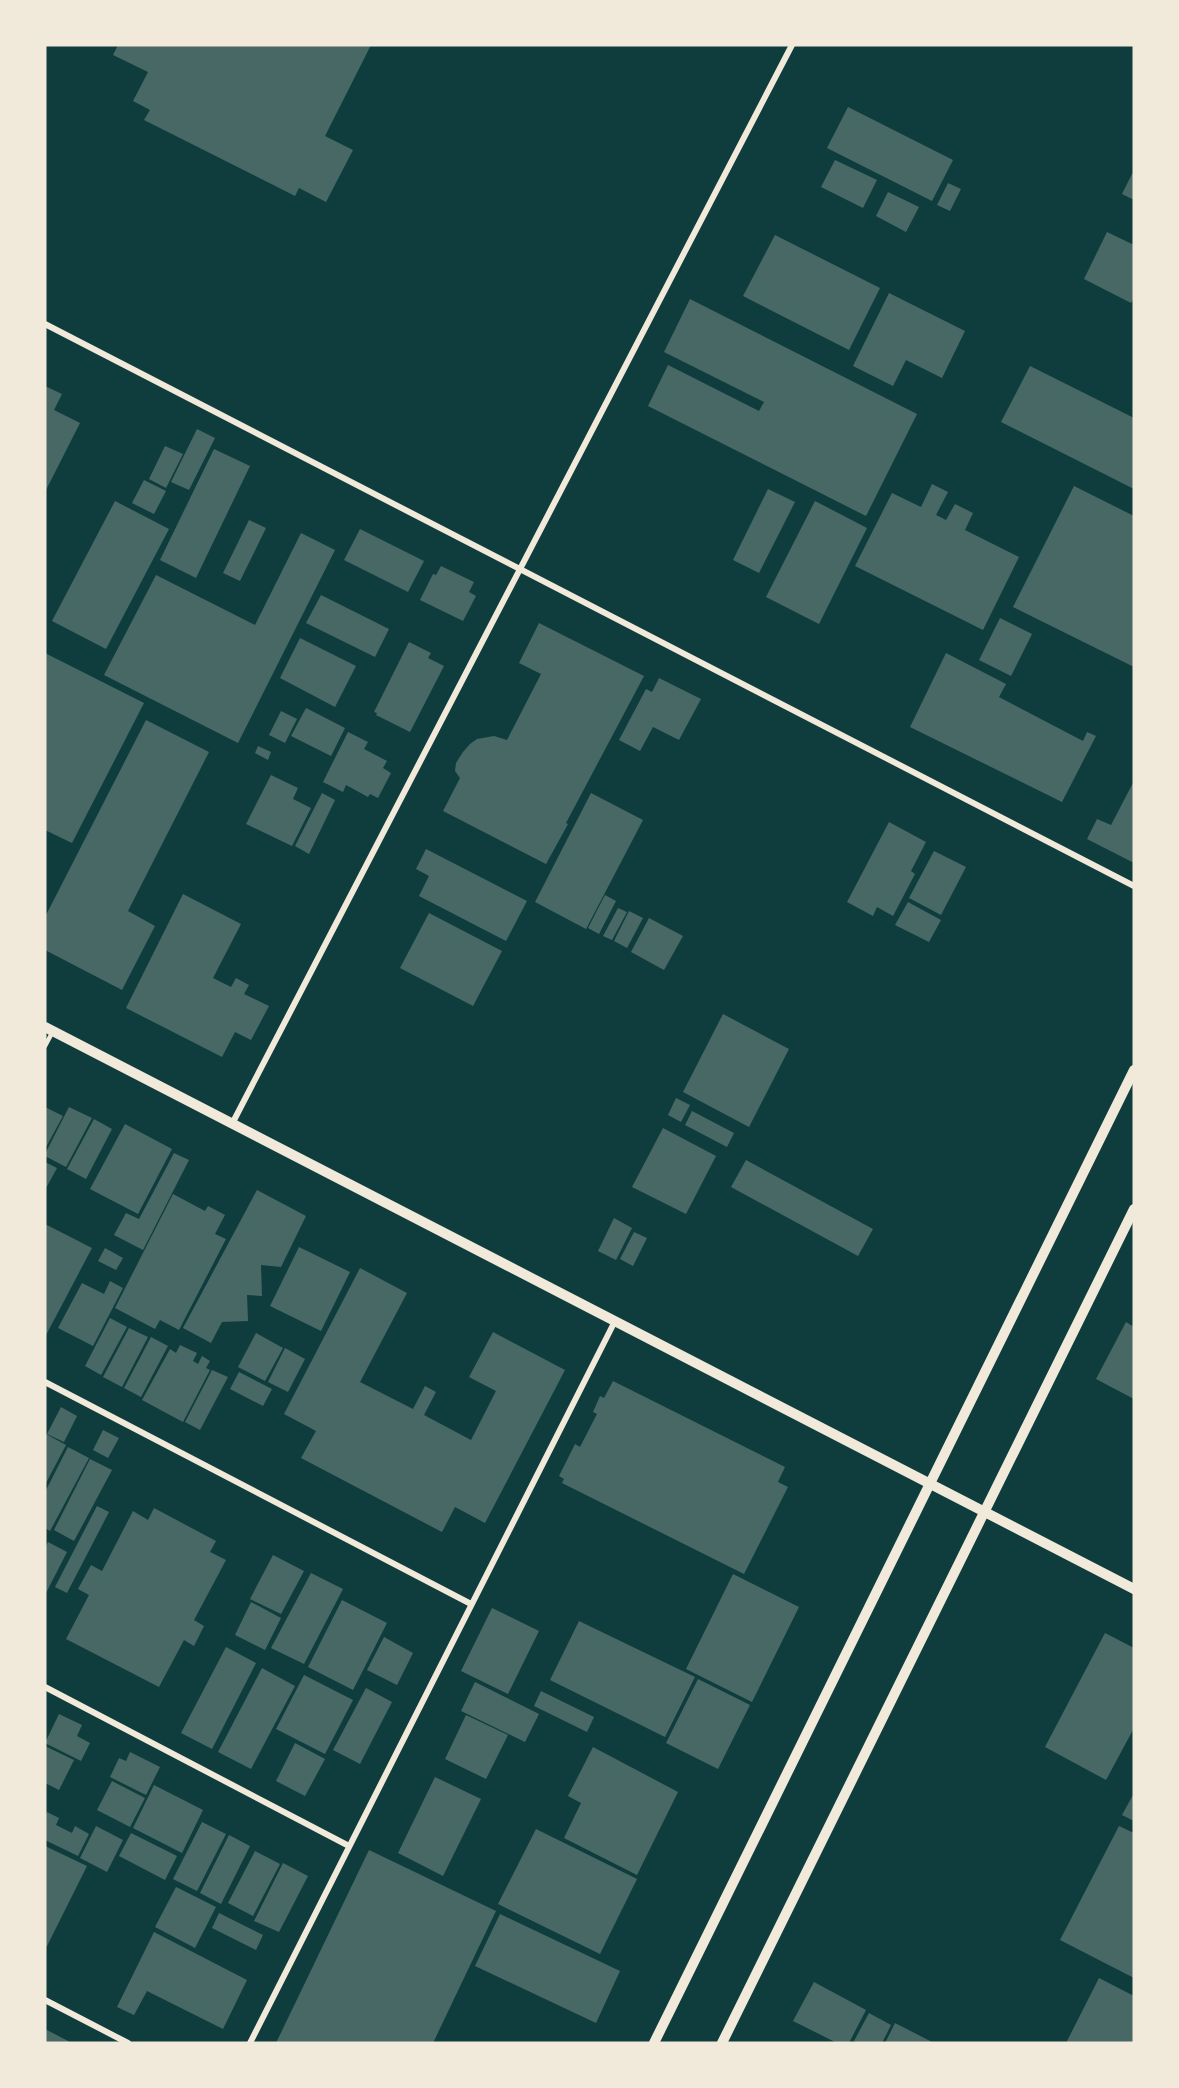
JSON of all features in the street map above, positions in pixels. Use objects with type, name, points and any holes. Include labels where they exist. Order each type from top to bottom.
[{"type":"street","points":[[232,1124],[792,45]]},
{"type":"street","points":[[45,324],[1134,886]]},
{"type":"street","points":[[49,1029],[1134,1589]]},
{"type":"street","points":[[654,2043],[1134,1070]]},
{"type":"street","points":[[722,2043],[1134,1209]]},
{"type":"street","points":[[250,2043],[615,1321]]},
{"type":"street","points":[[45,1382],[471,1604]]},
{"type":"street","points":[[45,1687],[349,1846]]},
{"type":"street","points":[[45,2000],[128,2043]]},
{"type":"lane","points":[[45,1046],[49,1029]]},
{"type":"building","points":[[118,45],[371,45],[325,136],[353,150],[326,202],[299,188],[295,196],[144,120],[150,110],[133,101],[148,72],[113,55]]},
{"type":"building","points":[[848,107],[953,160],[932,201],[827,148]]},
{"type":"building","points":[[835,160],[877,180],[863,208],[821,187]]},
{"type":"building","points":[[1134,170],[1134,200],[1122,194]]},
{"type":"building","points":[[948,183],[961,189],[950,211],[937,205]]},
{"type":"building","points":[[888,192],[919,207],[906,232],[876,216]]},
{"type":"building","points":[[1107,232],[1134,245],[1134,298],[1131,303],[1084,279]]},
{"type":"building","points":[[775,235],[880,288],[849,350],[743,296]]},
{"type":"building","points":[[889,293],[965,331],[942,378],[906,360],[893,386],[853,366]]},
{"type":"building","points":[[690,299],[917,414],[866,516],[648,406],[668,365],[759,411],[764,402],[664,352]]},
{"type":"building","points":[[1030,366],[1134,418],[1134,489],[1001,422]]},
{"type":"building","points":[[45,386],[62,394],[54,410],[80,423],[45,492]]},
{"type":"building","points":[[197,429],[215,438],[189,490],[171,482]]},
{"type":"building","points":[[165,446],[183,454],[166,488],[149,479]]},
{"type":"building","points":[[214,449],[250,466],[196,578],[160,560]]},
{"type":"building","points":[[144,480],[166,491],[154,514],[132,503]]},
{"type":"building","points":[[932,484],[948,492],[936,515],[946,520],[955,504],[973,513],[965,530],[1019,557],[983,630],[855,566],[892,493],[921,507]]},
{"type":"building","points":[[1074,486],[1134,516],[1134,667],[1013,607]]},
{"type":"building","points":[[768,489],[795,502],[759,573],[733,560]]},
{"type":"building","points":[[115,501],[169,529],[106,649],[52,621]]},
{"type":"building","points":[[815,501],[867,528],[819,624],[766,597]]},
{"type":"building","points":[[249,520],[266,528],[240,581],[223,573]]},
{"type":"building","points":[[360,529],[424,561],[408,592],[344,560]]},
{"type":"building","points":[[301,533],[335,550],[238,743],[104,675],[156,575],[255,625]]},
{"type":"building","points":[[441,566],[474,582],[469,592],[476,596],[463,621],[420,600],[433,574],[436,575]]},
{"type":"building","points":[[321,595],[389,629],[375,657],[306,623]]},
{"type":"building","points":[[1000,618],[1032,634],[1011,676],[979,660]]},
{"type":"building","points":[[539,623],[644,676],[546,864],[443,811],[460,778],[455,771],[456,763],[463,752],[477,739],[494,736],[507,740],[541,674],[519,663]]},
{"type":"building","points":[[300,638],[356,666],[335,707],[280,678]]},
{"type":"building","points":[[409,642],[431,653],[428,658],[444,666],[410,732],[374,712]]},
{"type":"building","points":[[45,653],[144,703],[72,843],[45,830]]},
{"type":"building","points":[[946,653],[1006,684],[999,697],[1083,741],[1087,732],[1096,736],[1062,802],[910,727]]},
{"type":"building","points":[[659,678],[701,699],[679,740],[653,727],[640,751],[619,740],[646,689],[652,692]]},
{"type":"building","points":[[306,708],[345,728],[331,756],[291,736]]},
{"type":"building","points":[[281,711],[297,719],[285,743],[269,735]]},
{"type":"building","points":[[146,720],[209,752],[128,911],[155,926],[122,990],[45,950],[45,917]]},
{"type":"building","points":[[348,732],[368,742],[364,749],[387,761],[383,768],[391,773],[378,798],[370,794],[368,797],[346,785],[343,792],[323,782]]},
{"type":"building","points":[[258,746],[271,752],[268,760],[255,753]]},
{"type":"building","points":[[271,775],[298,788],[293,799],[311,808],[292,846],[246,824]]},
{"type":"building","points":[[1134,781],[1134,863],[1087,839],[1097,819],[1111,825]]},
{"type":"building","points":[[322,793],[335,800],[309,854],[295,846]]},
{"type":"building","points":[[591,793],[643,820],[586,929],[535,902]]},
{"type":"building","points":[[889,822],[926,842],[911,871],[915,874],[893,916],[877,907],[873,916],[847,902]]},
{"type":"building","points":[[426,849],[527,901],[506,941],[419,896],[429,876],[416,869]]},
{"type":"building","points":[[934,851],[966,867],[941,915],[909,898]]},
{"type":"building","points":[[183,894],[241,924],[213,978],[231,987],[236,978],[249,985],[244,994],[269,1006],[251,1040],[235,1032],[222,1057],[126,1008]]},
{"type":"building","points":[[605,895],[616,901],[599,934],[588,928]]},
{"type":"building","points":[[908,902],[941,920],[929,942],[895,925]]},
{"type":"building","points":[[618,908],[627,912],[612,940],[603,936]]},
{"type":"building","points":[[629,911],[643,918],[627,948],[614,941]]},
{"type":"building","points":[[429,913],[502,951],[473,1006],[400,968]]},
{"type":"building","points":[[649,918],[683,936],[664,970],[631,952]]},
{"type":"building","points":[[723,1014],[789,1049],[749,1127],[683,1092]]},
{"type":"building","points":[[676,1098],[690,1105],[681,1122],[668,1115]]},
{"type":"building","points":[[45,1107],[63,1116],[45,1149]]},
{"type":"building","points":[[69,1107],[92,1118],[66,1167],[45,1154]]},
{"type":"building","points":[[692,1111],[734,1133],[727,1147],[685,1125]]},
{"type":"building","points":[[94,1119],[112,1129],[86,1179],[67,1169]]},
{"type":"building","points":[[125,1124],[172,1149],[138,1214],[90,1189]]},
{"type":"building","points":[[663,1128],[716,1156],[686,1214],[632,1187]]},
{"type":"building","points":[[174,1153],[189,1160],[143,1250],[114,1235],[126,1213],[139,1219]]},
{"type":"building","points":[[746,1160],[873,1229],[858,1256],[731,1187]]},
{"type":"building","points":[[45,1162],[57,1168],[45,1190]]},
{"type":"building","points":[[257,1190],[306,1216],[281,1267],[261,1265],[262,1296],[247,1295],[248,1321],[222,1322],[211,1343],[183,1328]]},
{"type":"building","points":[[173,1194],[205,1211],[208,1206],[225,1215],[215,1234],[226,1239],[179,1330],[160,1320],[155,1329],[115,1308]]},
{"type":"building","points":[[614,1218],[632,1228],[616,1260],[598,1251]]},
{"type":"building","points":[[45,1224],[92,1248],[45,1337]]},
{"type":"building","points":[[634,1232],[647,1238],[633,1266],[620,1259]]},
{"type":"building","points":[[299,1247],[350,1272],[321,1331],[270,1306]]},
{"type":"building","points":[[105,1248],[123,1258],[116,1270],[98,1261]]},
{"type":"building","points":[[360,1268],[407,1293],[360,1382],[413,1409],[425,1386],[436,1392],[424,1415],[471,1440],[496,1391],[469,1377],[493,1332],[565,1370],[485,1523],[455,1507],[442,1532],[301,1458],[316,1431],[284,1414]]},
{"type":"building","points":[[110,1281],[123,1288],[93,1346],[58,1328],[82,1283],[104,1294]]},
{"type":"building","points":[[110,1318],[127,1327],[101,1375],[85,1366]]},
{"type":"building","points":[[1126,1322],[1134,1327],[1134,1399],[1096,1379]]},
{"type":"building","points":[[129,1328],[148,1337],[122,1387],[103,1377]]},
{"type":"building","points":[[256,1333],[283,1348],[265,1381],[238,1367]]},
{"type":"building","points":[[151,1337],[168,1346],[141,1397],[124,1388]]},
{"type":"building","points":[[180,1345],[197,1353],[193,1361],[198,1364],[202,1356],[210,1361],[206,1368],[210,1370],[183,1422],[142,1400],[170,1349],[176,1353]]},
{"type":"building","points":[[285,1348],[305,1359],[288,1392],[268,1382]]},
{"type":"building","points":[[212,1370],[228,1377],[200,1430],[185,1422]]},
{"type":"building","points":[[239,1372],[272,1389],[263,1406],[230,1389]]},
{"type":"building","points":[[613,1381],[785,1467],[778,1482],[788,1487],[744,1574],[562,1483],[564,1479],[559,1476],[575,1444],[580,1447],[597,1414],[593,1412],[600,1396],[604,1398]]},
{"type":"building","points":[[61,1407],[77,1416],[64,1442],[47,1434]]},
{"type":"building","points":[[103,1430],[119,1438],[108,1458],[93,1450]]},
{"type":"building","points":[[46,1434],[66,1445],[45,1485],[45,1436]]},
{"type":"building","points":[[68,1447],[89,1458],[50,1531],[45,1528],[45,1492]]},
{"type":"building","points":[[90,1459],[112,1470],[74,1541],[54,1530]]},
{"type":"building","points":[[97,1506],[109,1512],[67,1593],[55,1587]]},
{"type":"building","points":[[154,1508],[216,1541],[210,1552],[226,1560],[194,1620],[204,1626],[194,1646],[184,1640],[159,1687],[66,1639],[89,1595],[78,1589],[91,1565],[102,1571],[133,1511],[148,1520]]},
{"type":"building","points":[[48,1542],[67,1552],[45,1595],[45,1548]]},
{"type":"building","points":[[273,1555],[304,1571],[281,1614],[250,1599]]},
{"type":"building","points":[[311,1573],[343,1589],[304,1664],[271,1648]]},
{"type":"building","points":[[733,1574],[799,1607],[752,1702],[686,1669]]},
{"type":"building","points":[[342,1600],[387,1623],[353,1690],[308,1667]]},
{"type":"building","points":[[251,1602],[281,1618],[265,1650],[235,1635]]},
{"type":"building","points":[[492,1608],[539,1631],[508,1694],[461,1671]]},
{"type":"building","points":[[579,1621],[695,1677],[665,1737],[550,1680]]},
{"type":"building","points":[[1105,1633],[1134,1648],[1134,1728],[1106,1780],[1045,1747]]},
{"type":"building","points":[[384,1637],[413,1653],[397,1685],[367,1670]]},
{"type":"building","points":[[226,1647],[256,1663],[212,1749],[181,1733]]},
{"type":"building","points":[[262,1668],[295,1686],[251,1769],[218,1752]]},
{"type":"building","points":[[304,1675],[353,1700],[325,1754],[276,1729]]},
{"type":"building","points":[[698,1679],[750,1705],[718,1769],[666,1743]]},
{"type":"building","points":[[475,1682],[539,1714],[525,1742],[461,1711]]},
{"type":"building","points":[[366,1688],[392,1702],[360,1764],[333,1750]]},
{"type":"building","points":[[541,1691],[594,1717],[587,1732],[534,1706]]},
{"type":"building","points":[[59,1714],[82,1725],[77,1736],[90,1743],[81,1761],[45,1743]]},
{"type":"building","points":[[466,1715],[508,1735],[486,1779],[445,1759]]},
{"type":"building","points":[[295,1743],[325,1759],[305,1796],[276,1781]]},
{"type":"building","points":[[45,1746],[74,1760],[59,1790],[45,1783]]},
{"type":"building","points":[[593,1747],[678,1792],[637,1875],[564,1838],[581,1803],[568,1796]]},
{"type":"building","points":[[130,1752],[160,1767],[146,1795],[110,1777],[119,1758],[126,1761]]},
{"type":"building","points":[[435,1777],[481,1799],[443,1876],[398,1853]]},
{"type":"building","points":[[112,1781],[145,1798],[130,1827],[97,1810]]},
{"type":"building","points":[[154,1785],[203,1810],[182,1853],[133,1828]]},
{"type":"building","points":[[1134,1793],[1134,1821],[1122,1815]]},
{"type":"building","points":[[47,1812],[59,1818],[56,1825],[72,1833],[75,1826],[89,1834],[78,1856],[45,1840]]},
{"type":"building","points":[[202,1822],[226,1834],[197,1891],[173,1879]]},
{"type":"building","points":[[96,1826],[123,1840],[107,1872],[80,1858]]},
{"type":"building","points":[[1119,1826],[1134,1833],[1134,1978],[1060,1940]]},
{"type":"building","points":[[536,1829],[637,1879],[600,1954],[498,1904]]},
{"type":"building","points":[[131,1833],[177,1856],[165,1880],[119,1856]]},
{"type":"building","points":[[229,1835],[250,1846],[221,1904],[200,1893]]},
{"type":"building","points":[[45,1846],[87,1866],[45,1950]]},
{"type":"building","points":[[369,1850],[496,1911],[433,2043],[276,2043]]},
{"type":"building","points":[[255,1851],[280,1864],[253,1916],[228,1903]]},
{"type":"building","points":[[283,1863],[308,1876],[279,1932],[254,1921]]},
{"type":"building","points":[[176,1887],[216,1907],[195,1948],[155,1927]]},
{"type":"building","points":[[219,1913],[263,1935],[256,1950],[212,1928]]},
{"type":"building","points":[[500,1914],[620,1971],[596,2023],[475,1966]]},
{"type":"building","points":[[154,1932],[247,1980],[223,2029],[147,1991],[134,2015],[117,2007]]},
{"type":"building","points":[[1099,1978],[1134,1996],[1134,2043],[1066,2043]]},
{"type":"building","points":[[814,1982],[866,2010],[849,2043],[837,2043],[793,2021]]},
{"type":"building","points":[[869,2013],[891,2025],[882,2043],[854,2041]]},
{"type":"building","points":[[895,2023],[934,2043],[885,2043]]},
{"type":"building","points":[[45,2029],[72,2043],[45,2043]]}]
